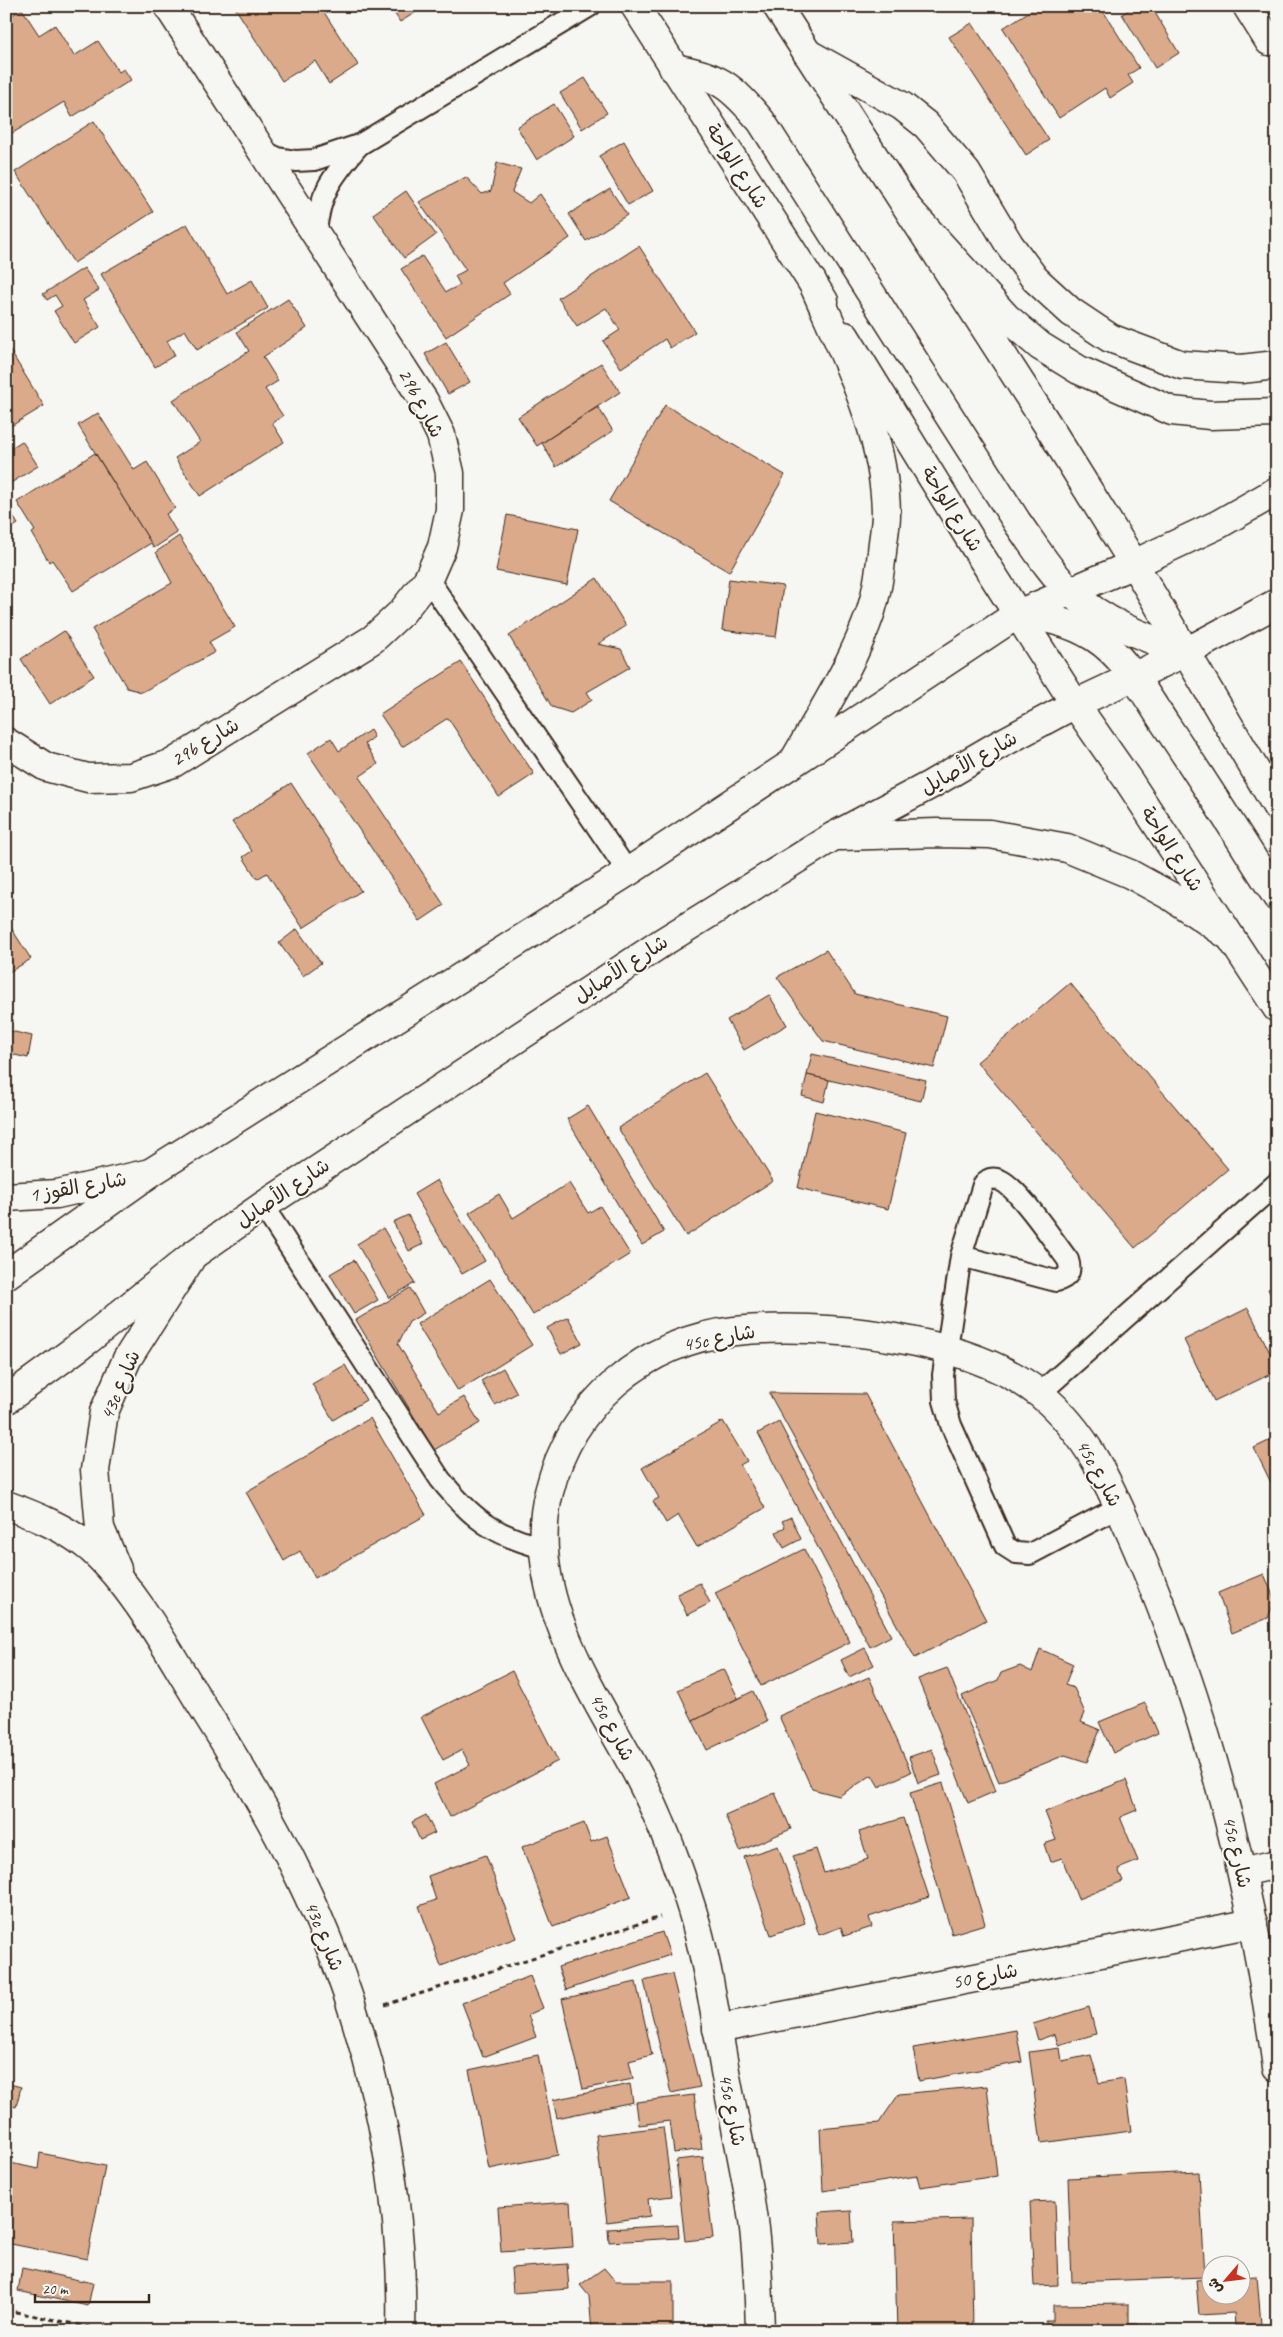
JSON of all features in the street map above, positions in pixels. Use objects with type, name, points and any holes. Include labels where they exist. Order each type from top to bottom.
[{"type":"street","name":"29b شارع","points":[[6,742],[46,767],[88,778],[131,777],[173,763],[374,639],[402,612],[428,579],[442,547],[450,510],[450,472],[441,436],[424,401],[168,6]]},
{"type":"street","name":"شارع الواحة","points":[[635,6],[812,281],[1075,704],[1128,780],[1277,1008]]},
{"type":"street","points":[[777,6],[910,211],[1134,564],[1277,807]]},
{"type":"street","points":[[1247,6],[1269,41]]},
{"type":"street","points":[[807,53],[902,106],[926,125],[966,172],[1009,244],[1035,279],[1071,312],[1110,338],[1182,365],[1241,369],[1277,365]]},
{"type":"street","points":[[674,68],[695,71],[720,80],[740,96],[761,121],[1018,522],[1041,556],[1071,592],[1091,608],[1121,625],[1153,640],[1186,652]]},
{"type":"street","points":[[910,211],[1006,316],[1040,346],[1079,370],[1172,411],[1210,415],[1277,413]]},
{"type":"street","points":[[793,764],[848,663],[871,612],[879,575],[886,515],[882,473],[860,392],[812,281]]},
{"type":"street","points":[[6,1275],[150,1173],[628,872],[1018,614],[1134,564],[1219,524],[1277,491]]},
{"type":"street","name":"شارع الأصايل","points":[[6,1400],[88,1340],[193,1255],[263,1206],[663,942],[834,836],[930,786],[1075,704],[1186,652],[1277,603]]},
{"type":"street","points":[[1018,614],[1044,617],[1070,624],[1094,637],[1114,653],[1133,676],[1191,761],[1277,897]]},
{"type":"street","points":[[834,836],[938,833],[990,834],[1067,848],[1139,879],[1172,897],[1229,936]]},
{"type":"street","name":"شارع القوز 1","points":[[6,1197],[57,1194],[150,1173]]},
{"type":"street","name":"43c شارع","points":[[193,1255],[128,1359],[104,1412],[95,1470],[100,1528],[124,1584],[220,1734],[300,1876],[355,2014],[388,2156],[396,2229],[400,2331]]},
{"type":"street","name":"45c شارع","points":[[760,2331],[758,2275],[753,2220],[704,1952],[691,1907],[669,1844],[642,1782],[569,1644],[549,1591],[543,1548],[548,1495],[565,1446],[594,1402],[633,1367],[680,1343],[731,1332],[804,1327],[877,1334],[946,1350],[1004,1370],[1039,1394],[1078,1434],[1100,1465],[1119,1508],[1184,1664],[1211,1749],[1242,1872],[1270,2016],[1277,2067]]},
{"type":"street","name":"43c شارع","points":[[6,1505],[50,1522],[90,1549],[124,1584]]},
{"type":"street","points":[[1242,1872],[1277,1864]]},
{"type":"street","name":"شارع 50","points":[[717,2029],[1252,1923]]},
{"type":"lane","points":[[261,150],[278,158],[296,161],[314,160],[359,145],[590,6]]},
{"type":"lane","points":[[316,234],[317,220],[324,192],[359,145]]},
{"type":"lane","points":[[428,579],[628,872]]},
{"type":"lane","points":[[960,1256],[1056,1281],[1068,1275],[1070,1267],[1068,1260],[1020,1198],[1008,1186],[996,1179],[986,1180],[983,1184],[960,1256],[942,1375],[944,1401],[951,1425],[1005,1546],[1016,1553],[1030,1554],[1119,1508]]},
{"type":"lane","points":[[1039,1394],[1277,1184]]},
{"type":"lane","points":[[263,1206],[440,1479],[460,1504],[484,1525],[512,1540],[543,1548]]},
{"type":"path","points":[[355,2014],[691,1907]]},
{"type":"path","points":[[6,2310],[108,2331]]},
{"type":"building","points":[[234,6],[320,6],[358,65],[329,84],[315,61],[282,81]]},
{"type":"building","points":[[390,6],[426,6],[400,22]]},
{"type":"building","points":[[1038,6],[1100,6],[1139,68],[1128,75],[1133,83],[1110,98],[1105,88],[1059,118],[1003,28]]},
{"type":"building","points":[[1135,6],[1151,6],[1179,53],[1155,68],[1122,14]]},
{"type":"building","points":[[22,9],[39,35],[55,25],[74,56],[98,41],[119,72],[124,69],[131,80],[72,117],[64,102],[6,137],[6,19]]},
{"type":"building","points":[[972,23],[1049,140],[1026,155],[949,37]]},
{"type":"building","points":[[585,78],[607,113],[582,129],[560,93]]},
{"type":"building","points":[[554,104],[574,136],[537,160],[517,127]]},
{"type":"building","points":[[94,121],[153,212],[74,263],[15,172]]},
{"type":"building","points":[[624,141],[653,191],[628,205],[599,156]]},
{"type":"building","points":[[497,163],[521,169],[512,192],[529,203],[540,194],[570,238],[503,283],[510,294],[446,337],[401,269],[422,256],[446,292],[460,285],[455,276],[466,270],[419,202],[466,177],[482,194],[491,191]]},
{"type":"building","points":[[610,189],[627,215],[586,241],[569,214]]},
{"type":"building","points":[[406,191],[436,235],[404,258],[373,214]]},
{"type":"building","points":[[187,224],[227,294],[252,280],[268,308],[197,350],[185,330],[167,341],[175,355],[155,367],[101,274]]},
{"type":"building","points":[[639,246],[695,332],[670,348],[665,339],[621,368],[603,341],[620,330],[606,308],[577,326],[558,298]]},
{"type":"building","points":[[84,268],[99,290],[83,300],[100,327],[74,343],[54,311],[62,306],[55,295],[47,300],[43,294]]},
{"type":"building","points":[[288,299],[307,328],[263,357],[278,381],[265,389],[283,416],[272,423],[284,442],[200,496],[175,458],[200,442],[173,400],[249,351],[237,332]]},
{"type":"building","points":[[446,342],[470,382],[448,394],[425,354]]},
{"type":"building","points":[[6,344],[44,406],[6,429]]},
{"type":"building","points":[[601,363],[620,392],[537,446],[518,417]]},
{"type":"building","points":[[665,405],[785,475],[729,572],[609,501]]},
{"type":"building","points":[[598,407],[613,431],[556,467],[542,443]]},
{"type":"building","points":[[98,413],[134,470],[147,462],[175,508],[166,514],[177,533],[154,548],[78,425]]},
{"type":"building","points":[[22,441],[38,466],[6,486],[6,451]]},
{"type":"building","points":[[95,453],[151,543],[73,591],[52,560],[49,562],[32,533],[35,531],[17,502]]},
{"type":"building","points":[[6,506],[18,524],[6,531]]},
{"type":"building","points":[[507,515],[578,529],[567,585],[496,571]]},
{"type":"building","points":[[179,536],[235,627],[209,642],[215,652],[142,692],[127,688],[92,629],[172,583],[156,552]]},
{"type":"building","points":[[597,578],[626,626],[598,644],[621,649],[630,667],[587,692],[592,700],[571,713],[552,707],[509,636]]},
{"type":"building","points":[[729,579],[783,586],[776,637],[722,630]]},
{"type":"building","points":[[64,631],[94,676],[50,704],[21,659]]},
{"type":"building","points":[[461,662],[534,774],[499,797],[448,718],[402,747],[380,714]]},
{"type":"building","points":[[370,730],[374,737],[365,744],[378,764],[359,777],[444,905],[420,921],[308,753],[331,738],[339,751]]},
{"type":"building","points":[[291,783],[361,891],[303,928],[267,873],[257,879],[243,857],[252,851],[232,822]]},
{"type":"building","points":[[6,920],[31,959],[6,974]]},
{"type":"building","points":[[297,929],[321,963],[303,976],[279,943]]},
{"type":"building","points":[[826,950],[855,994],[947,1016],[934,1068],[823,1041],[777,977]]},
{"type":"building","points":[[1070,983],[1228,1169],[1135,1248],[977,1062]]},
{"type":"building","points":[[769,995],[787,1025],[744,1050],[727,1020]]},
{"type":"building","points":[[6,1030],[32,1036],[28,1058],[6,1053]]},
{"type":"building","points":[[812,1054],[926,1080],[921,1101],[807,1075]]},
{"type":"building","points":[[705,1073],[773,1181],[686,1236],[618,1128]]},
{"type":"building","points":[[807,1075],[829,1080],[824,1102],[802,1096]]},
{"type":"building","points":[[588,1106],[664,1232],[642,1245],[567,1119]]},
{"type":"building","points":[[815,1111],[906,1133],[888,1209],[798,1188]]},
{"type":"building","points":[[437,1180],[485,1261],[462,1274],[414,1194]]},
{"type":"building","points":[[569,1183],[588,1213],[600,1206],[630,1254],[533,1315],[469,1213],[499,1194],[513,1218]]},
{"type":"building","points":[[408,1215],[423,1244],[409,1251],[393,1222]]},
{"type":"building","points":[[383,1228],[415,1283],[389,1298],[357,1244]]},
{"type":"building","points":[[354,1260],[378,1300],[354,1314],[330,1274]]},
{"type":"building","points":[[490,1279],[532,1345],[458,1391],[417,1324]]},
{"type":"building","points":[[1277,1285],[1277,1308],[1268,1289]]},
{"type":"building","points":[[410,1288],[424,1313],[409,1322],[398,1344],[439,1412],[464,1397],[480,1423],[434,1450],[356,1320]]},
{"type":"building","points":[[1248,1308],[1277,1367],[1277,1371],[1214,1401],[1184,1340]]},
{"type":"building","points":[[568,1317],[582,1343],[561,1354],[547,1328]]},
{"type":"building","points":[[345,1365],[366,1400],[333,1420],[312,1384]]},
{"type":"building","points":[[503,1368],[517,1393],[495,1405],[481,1381]]},
{"type":"building","points":[[769,1393],[865,1394],[986,1620],[915,1658]]},
{"type":"building","points":[[370,1418],[426,1515],[315,1578],[300,1551],[284,1561],[246,1492]]},
{"type":"building","points":[[723,1421],[747,1461],[740,1465],[765,1508],[697,1547],[678,1515],[666,1523],[653,1501],[659,1498],[642,1468]]},
{"type":"building","points":[[779,1422],[891,1636],[870,1647],[758,1433]]},
{"type":"building","points":[[1277,1437],[1277,1495],[1254,1448]]},
{"type":"building","points":[[791,1517],[801,1539],[784,1548],[776,1532],[785,1527],[782,1521]]},
{"type":"building","points":[[804,1549],[850,1642],[761,1686],[715,1593]]},
{"type":"building","points":[[1264,1574],[1275,1600],[1268,1618],[1232,1633],[1218,1593]]},
{"type":"building","points":[[700,1583],[710,1603],[687,1615],[677,1594]]},
{"type":"building","points":[[865,1648],[874,1665],[849,1677],[841,1660]]},
{"type":"building","points":[[1040,1649],[1073,1664],[1065,1685],[1074,1688],[1085,1713],[1081,1722],[1100,1730],[1087,1762],[1065,1755],[999,1782],[962,1696],[998,1680],[1001,1673],[1020,1666],[1032,1672]]},
{"type":"building","points":[[947,1668],[996,1791],[968,1803],[918,1679]]},
{"type":"building","points":[[724,1669],[738,1698],[693,1721],[678,1690]]},
{"type":"building","points":[[512,1671],[558,1761],[450,1817],[434,1784],[470,1765],[462,1750],[443,1760],[421,1717]]},
{"type":"building","points":[[869,1677],[911,1772],[879,1787],[872,1775],[839,1796],[812,1789],[779,1716]]},
{"type":"building","points":[[753,1691],[767,1721],[707,1750],[693,1721]]},
{"type":"building","points":[[1145,1703],[1158,1733],[1113,1753],[1099,1722]]},
{"type":"building","points":[[932,1749],[941,1775],[918,1783],[909,1757]]},
{"type":"building","points":[[1126,1780],[1137,1810],[1120,1817],[1138,1861],[1118,1869],[1123,1881],[1078,1899],[1062,1858],[1050,1862],[1044,1844],[1056,1840],[1045,1812]]},
{"type":"building","points":[[943,1783],[985,1924],[952,1934],[910,1793]]},
{"type":"building","points":[[775,1793],[791,1829],[740,1851],[725,1815]]},
{"type":"building","points":[[426,1815],[435,1833],[420,1840],[412,1822]]},
{"type":"building","points":[[903,1818],[929,1897],[869,1917],[872,1927],[844,1936],[841,1927],[819,1935],[793,1856],[816,1849],[824,1873],[868,1859],[859,1832]]},
{"type":"building","points":[[584,1823],[591,1842],[607,1836],[631,1897],[553,1927],[522,1847]]},
{"type":"building","points":[[778,1846],[805,1923],[771,1935],[744,1857]]},
{"type":"building","points":[[486,1855],[516,1938],[441,1966],[419,1906],[436,1900],[428,1876]]},
{"type":"building","points":[[662,1932],[670,1955],[566,1990],[558,1967]]},
{"type":"building","points":[[672,1974],[700,2087],[671,2093],[644,1981]]},
{"type":"building","points":[[530,1976],[543,2008],[528,2015],[536,2037],[483,2057],[462,2003]]},
{"type":"building","points":[[636,1982],[652,2055],[629,2061],[633,2079],[583,2089],[562,1999]]},
{"type":"building","points":[[1089,2007],[1096,2034],[1058,2045],[1055,2034],[1038,2040],[1033,2024]]},
{"type":"building","points":[[1016,2030],[1022,2062],[919,2081],[913,2048]]},
{"type":"building","points":[[1060,2048],[1062,2061],[1091,2055],[1099,2083],[1124,2079],[1131,2131],[1041,2143],[1029,2052]]},
{"type":"building","points":[[538,2055],[558,2155],[489,2169],[469,2070]]},
{"type":"building","points":[[6,2083],[21,2087],[16,2107],[6,2104]]},
{"type":"building","points":[[630,2084],[633,2102],[557,2118],[553,2100]]},
{"type":"building","points":[[987,2086],[997,2176],[920,2187],[917,2176],[823,2191],[820,2129],[879,2123],[899,2094]]},
{"type":"building","points":[[694,2095],[702,2149],[674,2153],[670,2121],[639,2125],[636,2102]]},
{"type":"building","points":[[663,2127],[672,2196],[648,2199],[650,2216],[607,2222],[596,2135]]},
{"type":"building","points":[[40,2153],[105,2166],[87,2259],[6,2243],[6,2162],[38,2169]]},
{"type":"building","points":[[703,2157],[713,2238],[685,2241],[676,2160]]},
{"type":"building","points":[[1199,2172],[1204,2254],[1200,2254],[1200,2277],[1072,2282],[1068,2178]]},
{"type":"building","points":[[1055,2201],[1058,2285],[1034,2286],[1030,2202]]},
{"type":"building","points":[[570,2202],[573,2247],[501,2252],[498,2207]]},
{"type":"building","points":[[851,2210],[853,2242],[821,2244],[819,2212]]},
{"type":"building","points":[[971,2219],[973,2331],[897,2331],[894,2221]]},
{"type":"building","points":[[678,2225],[679,2238],[609,2242],[608,2229]]},
{"type":"building","points":[[567,2264],[569,2289],[513,2293],[511,2268]]},
{"type":"building","points":[[22,2268],[93,2283],[88,2306],[18,2291]]},
{"type":"building","points":[[604,2268],[615,2281],[673,2281],[673,2331],[592,2331],[589,2296],[580,2285]]},
{"type":"building","points":[[1250,2276],[1257,2276],[1261,2324],[1235,2326],[1234,2313],[1199,2315],[1196,2280],[1200,2280],[1200,2304],[1250,2304]]},
{"type":"building","points":[[1129,2304],[1129,2324],[1138,2324],[1138,2331],[1046,2331],[1046,2321],[1053,2321],[1053,2305]]},
{"type":"building","points":[[6,2325],[33,2330],[6,2331]]}]
